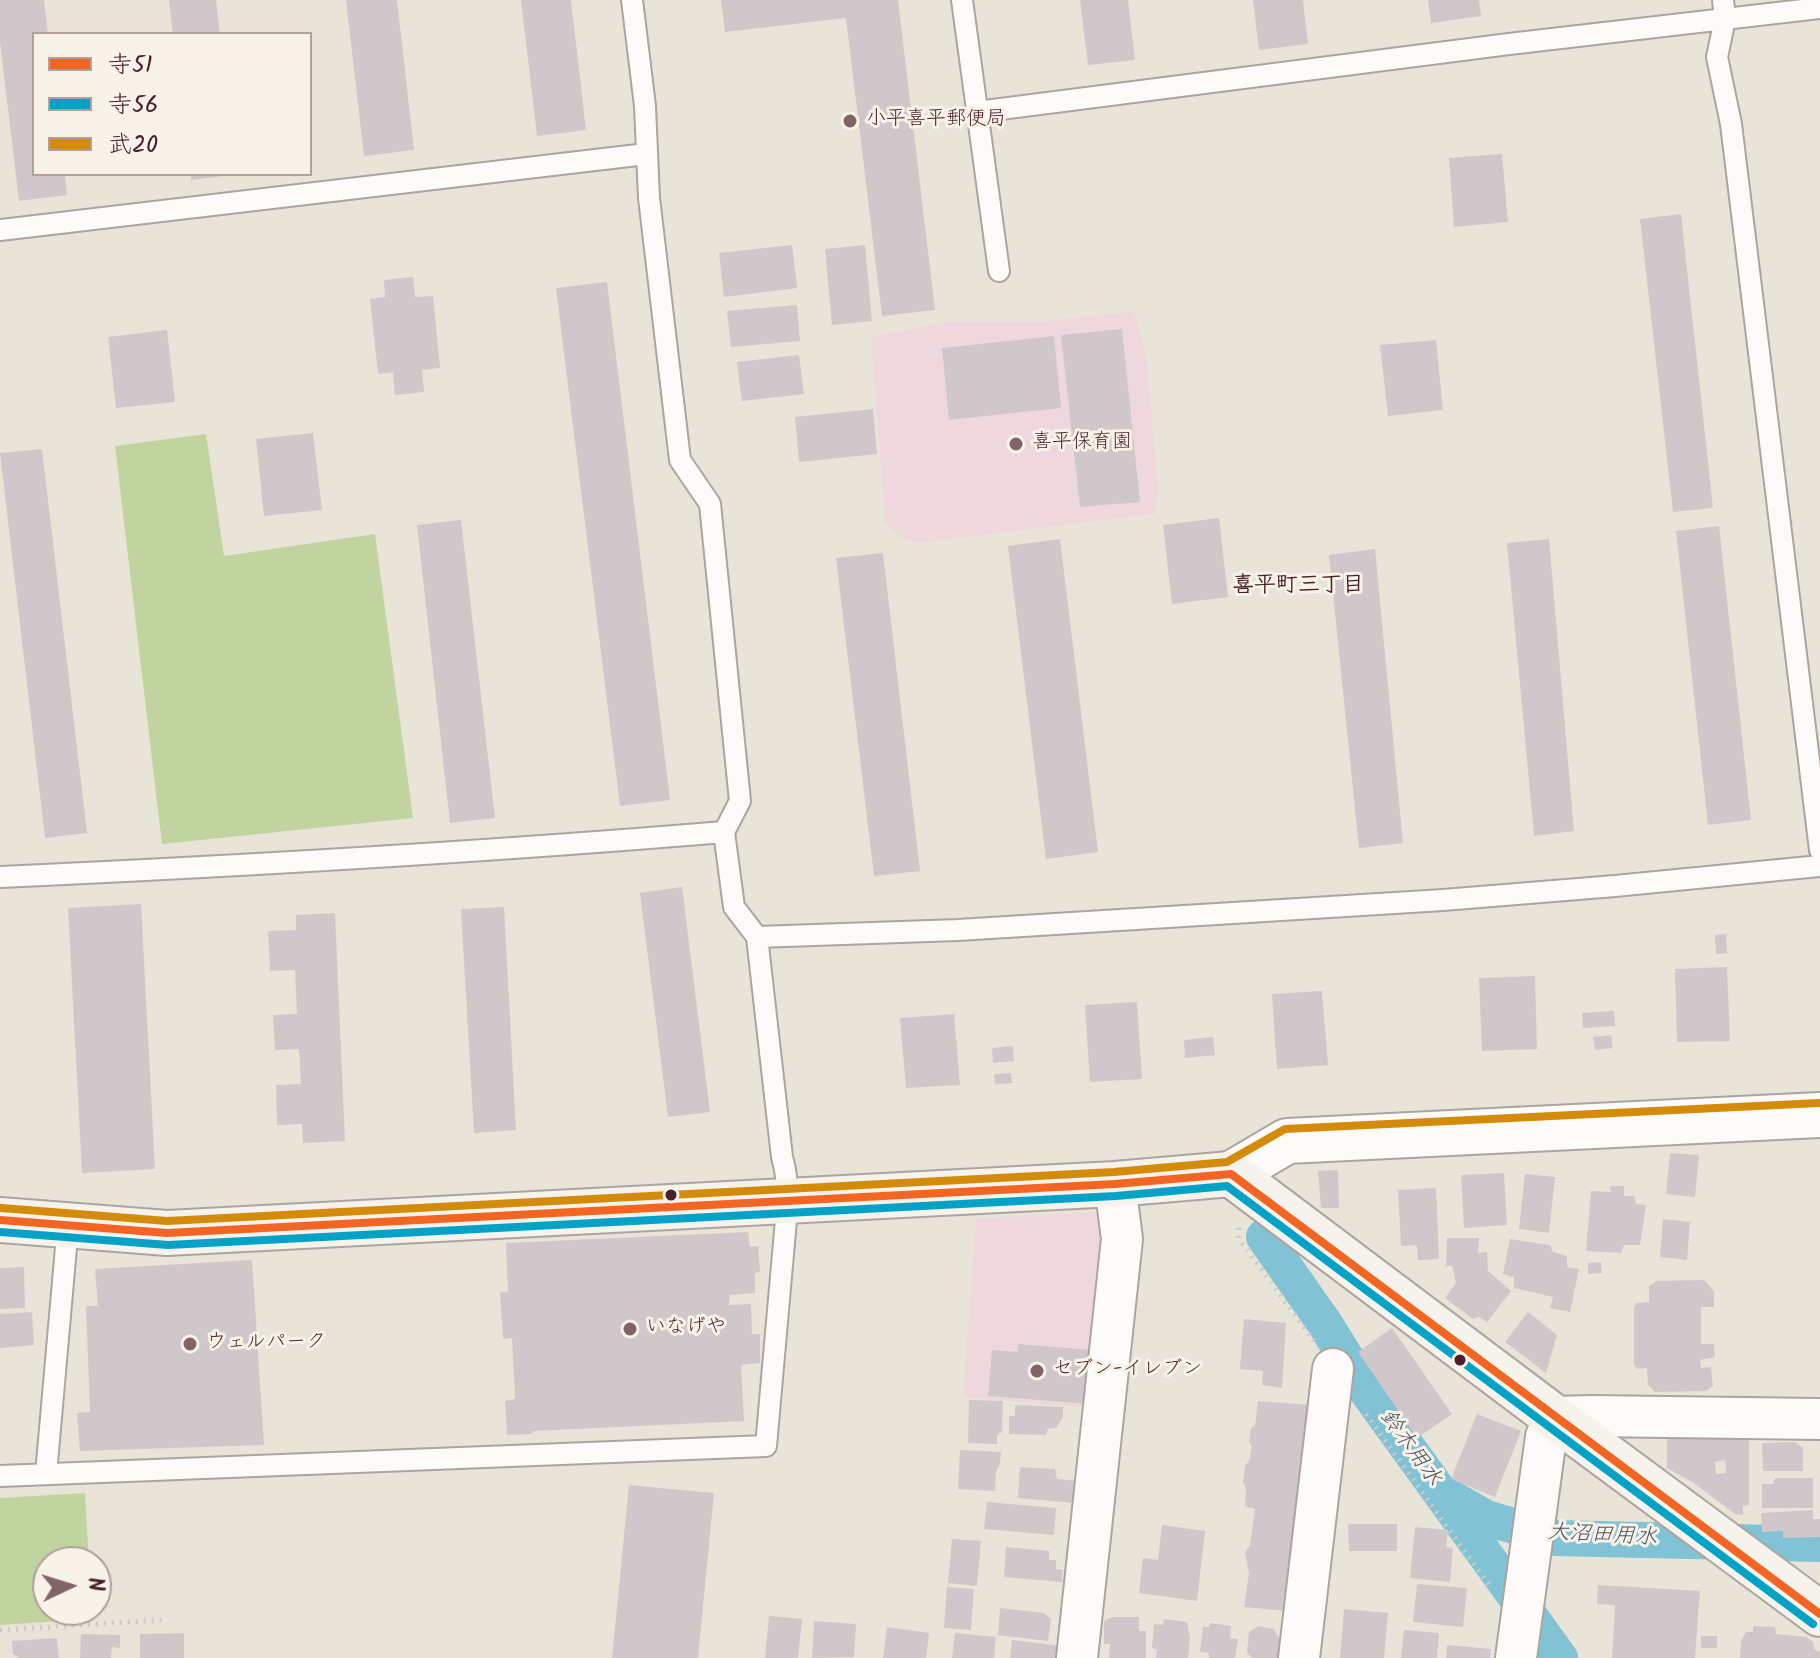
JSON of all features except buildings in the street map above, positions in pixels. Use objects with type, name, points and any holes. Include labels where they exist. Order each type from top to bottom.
[{"type":"main road","points":[[0,1220],[167,1233],[1115,1184],[1231,1174],[1820,1614]]},
{"type":"street","points":[[1231,1174],[1287,1141],[1820,1115]]},
{"type":"street","points":[[1077,1658],[1122,1239],[1115,1184]]},
{"type":"street","points":[[1299,1658],[1333,1369]]},
{"type":"street","points":[[1519,1635],[1546,1437],[1554,1417],[1820,1419]]},
{"type":"lane","points":[[0,1476],[766,1446],[787,1202],[785,1167],[757,937],[734,907],[724,832],[740,801],[710,504],[680,460],[649,198],[645,106],[632,0]]},
{"type":"lane","points":[[962,0],[999,271]]},
{"type":"lane","points":[[977,112],[1494,46],[1724,9],[1820,8]]},
{"type":"lane","points":[[1724,9],[1717,57],[1731,124],[1816,783],[1820,850]]},
{"type":"lane","points":[[0,230],[646,154]]},
{"type":"lane","points":[[0,877],[499,850],[724,832]]},
{"type":"lane","points":[[757,937],[958,930],[1443,900],[1820,866]]},
{"type":"lane","points":[[46,1474],[68,1225]]},
{"type":"path","points":[[1239,1227],[1239,1239],[1519,1635]]},
{"type":"path","points":[[0,1630],[162,1620]]},
{"type":"shaded area","name":"喜平保育園","points":[[1134,311],[1147,361],[1158,490],[1155,514],[918,543],[898,536],[885,521],[871,337],[950,321],[1048,321]]},
{"type":"shaded area","points":[[1108,1212],[1091,1408],[963,1397],[976,1218]]},
{"type":"green space","points":[[206,434],[224,556],[375,534],[413,818],[162,844],[115,446]]},
{"type":"green space","points":[[85,1493],[88,1546],[32,1546],[32,1623],[0,1625],[0,1498]]},
{"type":"waterway","name":"鈴木用水","points":[[1264,1237],[1325,1324],[1366,1390],[1560,1658]]},
{"type":"waterway","name":"大沼田用水","points":[[1449,1497],[1486,1518],[1555,1538],[1820,1544]]},
{"type":"transit line","name":"武20","points":[[1,1208],[167,1221],[1114,1172],[1227,1162],[1285,1129],[1819,1103]]},
{"type":"transit line","name":"寺51","points":[[0,1220],[167,1233],[1115,1184],[1231,1174],[1820,1614]]},
{"type":"transit line","name":"寺56","points":[[0,1232],[168,1245],[1116,1196],[1227,1186],[1813,1624]]},
{"type":"place","name":"小平喜平郵便局","points":[[850,121]]},
{"type":"place","name":"喜平保育園","points":[[1016,444]]},
{"type":"place","name":"いなげや","points":[[630,1329]]},
{"type":"place","name":"ウェルパーク","points":[[190,1344]]},
{"type":"place","name":"セブン-イレブン","points":[[1037,1371]]},
{"type":"district","name":"喜平町三丁目","points":[[1298,587]]}]
